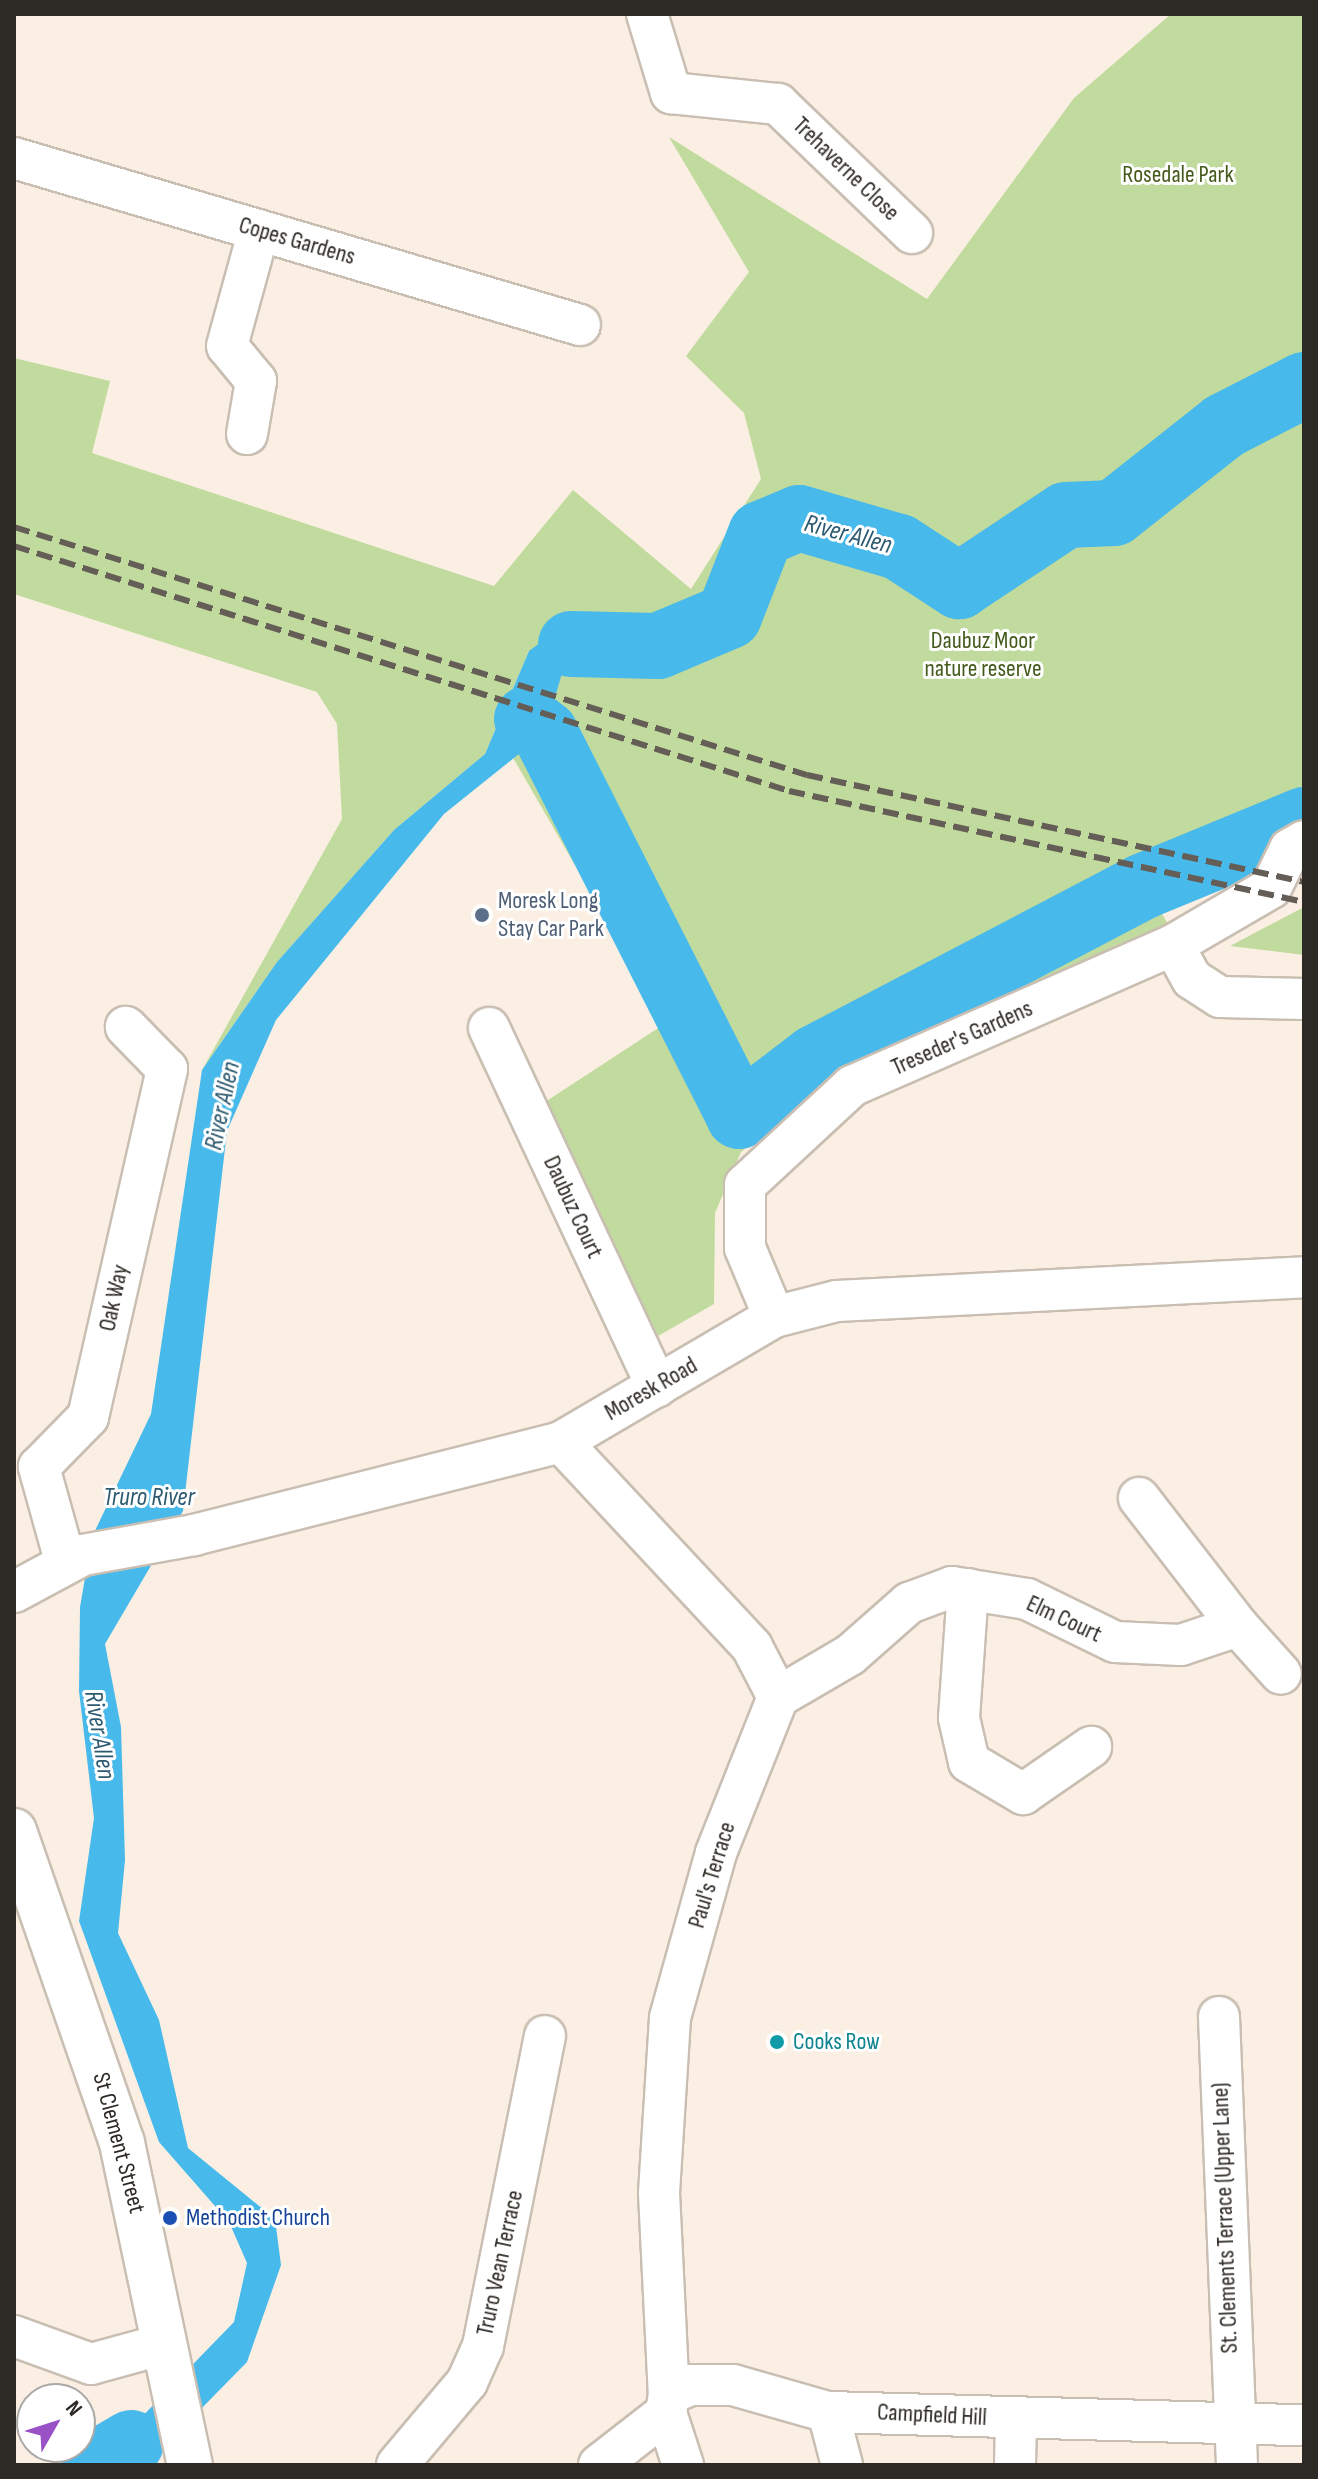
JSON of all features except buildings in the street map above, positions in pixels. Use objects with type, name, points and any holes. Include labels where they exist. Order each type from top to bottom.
[{"type":"main road","name":"St Clement Street","points":[[14,1831],[122,2143],[190,2465]]},
{"type":"street","name":"Trehaverne Close","points":[[647,14],[671,93],[778,104],[912,233]]},
{"type":"street","name":"Copes Gardens","points":[[14,158],[580,325]]},
{"type":"street","points":[[247,434],[256,381],[227,346],[259,230]]},
{"type":"street","name":"Treseder's Gardens","points":[[774,1317],[745,1248],[745,1185],[852,1086],[1173,945],[1271,888],[1290,849],[1304,841]]},
{"type":"street","points":[[1173,945],[1192,979],[1220,997],[1304,999]]},
{"type":"street","name":"Oak Way","points":[[74,1560],[39,1467],[88,1417],[167,1069],[126,1027]]},
{"type":"street","name":"Daubuz Court","points":[[489,1028],[657,1387]]},
{"type":"street","name":"Moresk Road","points":[[14,1592],[74,1560],[194,1535],[561,1442],[774,1317],[837,1301],[1304,1277]]},
{"type":"street","points":[[561,1442],[752,1647],[778,1697]]},
{"type":"street","points":[[1139,1498],[1238,1626],[1281,1674]]},
{"type":"street","name":"Elm Court","points":[[778,1697],[850,1655],[909,1603],[952,1587],[1027,1599],[1115,1642],[1181,1645],[1238,1626]]},
{"type":"street","points":[[968,1589],[959,1718],[969,1762],[1023,1794],[1091,1747]]},
{"type":"street","name":"Paul's Terrace","points":[[683,2465],[667,2404],[659,2178],[670,2018],[716,1853],[778,1697]]},
{"type":"street","name":"St. Clements Terrace (Upper Lane)","points":[[1219,2017],[1230,2420],[1237,2465]]},
{"type":"street","name":"Truro Vean Terrace","points":[[397,2465],[467,2382],[483,2346],[545,2036]]},
{"type":"street","points":[[14,2336],[91,2364],[164,2344]]},
{"type":"street","name":"Campfield Hill","points":[[599,2465],[690,2385],[733,2385],[828,2412],[1016,2420],[1230,2420],[1304,2425]]},
{"type":"street","points":[[828,2412],[842,2465]]},
{"type":"street","points":[[1015,2465],[1016,2420]]},
{"type":"green space","name":"Daubuz Moor nature reserve","points":[[1171,14],[1304,14],[1304,820],[1145,886],[1168,924],[855,1061],[741,1152],[715,1213],[714,1304],[658,1336],[545,1102],[666,1023],[512,756],[545,733],[564,665],[599,653],[635,661],[657,645],[529,651],[485,754],[394,830],[277,962],[202,1070],[342,819],[337,724],[317,692],[14,594],[14,358],[110,381],[92,453],[494,586],[573,490],[691,589],[761,479],[744,413],[686,356],[749,272],[669,137],[927,299],[1074,98]]},
{"type":"green space","points":[[1304,907],[1304,955],[1230,946]]},
{"type":"water","name":"Truro River","points":[[572,619],[658,646],[635,661],[599,653],[564,666],[545,733],[444,814],[276,1020],[227,1131],[183,1511],[105,1644],[121,1727],[125,1860],[118,1933],[159,2020],[188,2148],[275,2219],[281,2265],[247,2362],[197,2413],[118,2465],[95,2465],[234,2322],[247,2263],[229,2222],[159,2142],[79,1921],[94,1818],[79,1691],[80,1607],[92,1537],[151,1414],[202,1070],[277,962],[394,830],[485,754],[529,651]]},
{"type":"waterway","name":"River Allen","points":[[571,644],[658,646],[729,616],[761,534],[799,518],[899,547],[959,586],[1066,515],[1114,513],[1224,426],[1304,385]]},
{"type":"waterway","points":[[527,719],[545,733],[739,1116],[815,1058],[1144,886],[1304,820]]},
{"type":"waterway","name":"River Allen","points":[[94,2465],[131,2443]]},
{"type":"railway","points":[[14,527],[807,775],[1304,882]]},
{"type":"railway","points":[[14,546],[789,791],[1304,902]]},
{"type":"place","name":"Moresk Long Stay Car Park","points":[[482,915]]},
{"type":"place","name":"Cooks Row","points":[[777,2042]]},
{"type":"place","name":"Methodist Church","points":[[170,2218]]},
{"type":"park label","name":"Rosedale Park","points":[[1178,175]]}]
